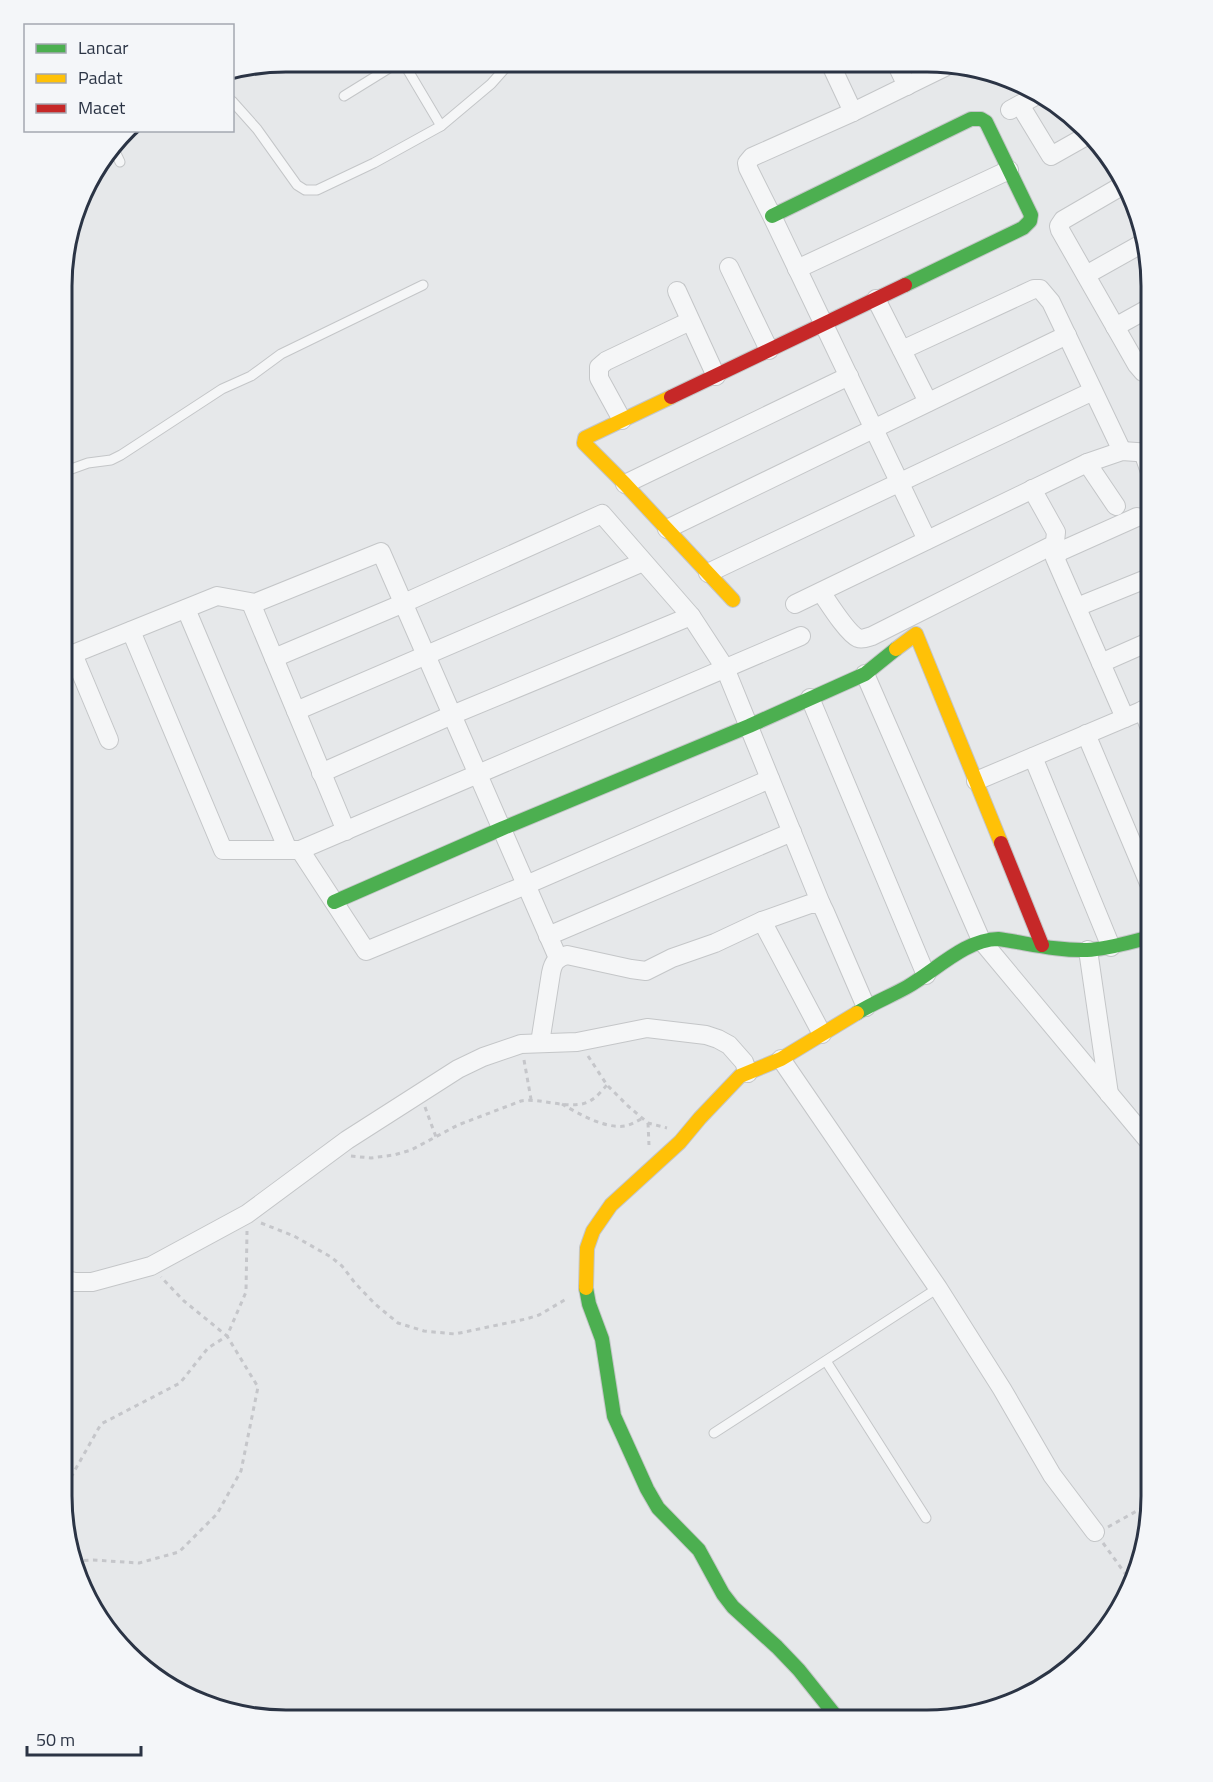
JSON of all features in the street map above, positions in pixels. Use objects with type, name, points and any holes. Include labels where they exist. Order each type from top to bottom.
[{"type":"street","points":[[834,72],[853,112]]},
{"type":"street","points":[[900,72],[907,86]]},
{"type":"street","points":[[927,540],[747,168],[747,163],[749,160],[935,72]]},
{"type":"street","points":[[1030,99],[1015,107],[1051,156],[1082,139]]},
{"type":"street","points":[[733,600],[625,484],[586,446],[584,440],[587,436],[1023,228],[1030,221],[1031,215],[986,122],[978,118],[971,119],[772,216]]},
{"type":"street","points":[[797,269],[1009,170]]},
{"type":"street","points":[[1118,188],[1060,223],[1060,230],[1141,370]]},
{"type":"street","points":[[1086,275],[1137,246]]},
{"type":"street","points":[[729,267],[769,350]]},
{"type":"street","points":[[902,350],[1034,289],[1040,289],[1067,335],[1122,451]]},
{"type":"street","points":[[677,291],[716,376]]},
{"type":"street","points":[[876,298],[928,402]]},
{"type":"street","points":[[1115,327],[1141,313]]},
{"type":"street","points":[[622,420],[599,378],[599,367],[606,361],[690,321]]},
{"type":"street","points":[[667,529],[1067,335]]},
{"type":"street","points":[[625,484],[849,376]]},
{"type":"street","points":[[708,573],[1093,391]]},
{"type":"street","points":[[795,604],[1087,463],[1122,451],[1141,453]]},
{"type":"street","points":[[1087,463],[1116,506]]},
{"type":"street","points":[[820,592],[855,636],[863,639],[872,636],[1051,546],[1055,542],[1056,532],[1032,489]]},
{"type":"street","points":[[274,658],[404,603],[602,514],[691,616],[725,668],[821,904],[866,1007]]},
{"type":"street","points":[[1125,718],[1055,558],[1061,551],[1137,517]]},
{"type":"street","points":[[72,651],[130,631],[217,596],[255,603],[381,552],[558,958]]},
{"type":"street","points":[[296,711],[643,562]]},
{"type":"street","points":[[1077,607],[1141,581]]},
{"type":"street","points":[[251,603],[345,831]]},
{"type":"street","points":[[186,609],[294,850],[334,902],[366,951],[526,885],[770,779]]},
{"type":"street","points":[[321,773],[452,715],[691,616]]},
{"type":"street","points":[[130,631],[223,850],[294,850],[478,775],[801,636]]},
{"type":"street","points":[[334,902],[501,829],[749,726],[865,674],[916,634],[1042,945]]},
{"type":"street","points":[[1101,663],[1141,645]]},
{"type":"street","points":[[72,661],[109,741]]},
{"type":"street","points":[[865,674],[981,940],[1141,1132]]},
{"type":"street","points":[[810,698],[926,975]]},
{"type":"street","points":[[975,781],[1141,711]]},
{"type":"street","points":[[1086,734],[1141,864]]},
{"type":"street","points":[[1033,757],[1110,947]]},
{"type":"street","points":[[548,936],[792,832]]},
{"type":"street","points":[[540,1043],[551,973],[558,958],[567,956],[646,971],[762,921],[810,904],[821,904]]},
{"type":"street","points":[[762,921],[822,1034]]},
{"type":"street","points":[[831,1710],[777,1647],[723,1594],[699,1550],[658,1508],[647,1489],[614,1416],[602,1339],[589,1304],[586,1288],[587,1248],[593,1231],[611,1205],[680,1142],[740,1077],[781,1059],[866,1007],[907,987],[981,940],[998,939],[1088,950],[1141,944]]},
{"type":"street","points":[[1088,950],[1109,1094]]},
{"type":"street","points":[[72,1281],[92,1282],[151,1266],[247,1214],[376,1121],[458,1069],[483,1057],[521,1044],[577,1042],[647,1028],[706,1035],[729,1045],[744,1062],[748,1073]]},
{"type":"street","points":[[781,1059],[938,1288],[1002,1389],[1052,1475],[1095,1532]]},
{"type":"lane","points":[[344,96],[383,72]]},
{"type":"lane","points":[[410,72],[441,126]]},
{"type":"lane","points":[[234,102],[297,185],[305,190],[317,190],[374,163],[441,126],[491,84],[502,72]]},
{"type":"lane","points":[[117,155],[120,162]]},
{"type":"lane","points":[[72,468],[88,462],[111,460],[121,455],[222,389],[251,376],[281,354],[423,285]]},
{"type":"lane","points":[[714,1434],[938,1288]]},
{"type":"lane","points":[[826,1361],[926,1518]]},
{"type":"path","points":[[577,1042],[607,1085],[648,1123],[687,1132]]},
{"type":"path","points":[[521,1044],[531,1099]]},
{"type":"path","points":[[328,1154],[371,1158],[394,1155],[411,1150],[458,1125],[521,1101],[531,1099],[577,1104],[592,1100],[607,1085]]},
{"type":"path","points":[[420,1094],[436,1137]]},
{"type":"path","points":[[561,1104],[597,1122],[613,1125],[625,1126],[643,1118]]},
{"type":"path","points":[[247,1214],[267,1226],[294,1236],[331,1257],[342,1266],[375,1304],[398,1323],[424,1331],[455,1334],[526,1319],[548,1309]]},
{"type":"path","points":[[72,1475],[101,1424],[180,1383],[208,1348],[227,1336],[246,1292],[247,1214]]},
{"type":"path","points":[[82,1561],[139,1563],[179,1552],[217,1514],[241,1471],[258,1387],[227,1336],[184,1301],[151,1266]]},
{"type":"path","points":[[1126,1575],[1095,1532],[1141,1509]]},
{"type":"traffic: fast","points":[[772,216],[971,119],[981,119],[986,122],[1031,215],[1030,221],[1023,228],[905,285]]},
{"type":"traffic: fast","points":[[334,902],[501,829],[749,726],[865,674],[896,649]]},
{"type":"traffic: fast","points":[[857,1013],[907,987],[963,950],[986,940],[998,939],[1053,948],[1087,950],[1141,940]]},
{"type":"traffic: fast","points":[[586,1288],[589,1304],[602,1339],[614,1416],[658,1508],[699,1550],[723,1594],[733,1607],[799,1670],[831,1710]]},
{"type":"traffic: slow","points":[[671,397],[585,438],[584,443],[733,600]]},
{"type":"traffic: slow","points":[[896,649],[916,634],[1001,843]]},
{"type":"traffic: slow","points":[[586,1288],[587,1248],[593,1231],[611,1205],[680,1142],[740,1076],[781,1059],[857,1013]]},
{"type":"traffic: jam","points":[[671,397],[905,285]]},
{"type":"traffic: jam","points":[[1001,843],[1042,945]]}]
